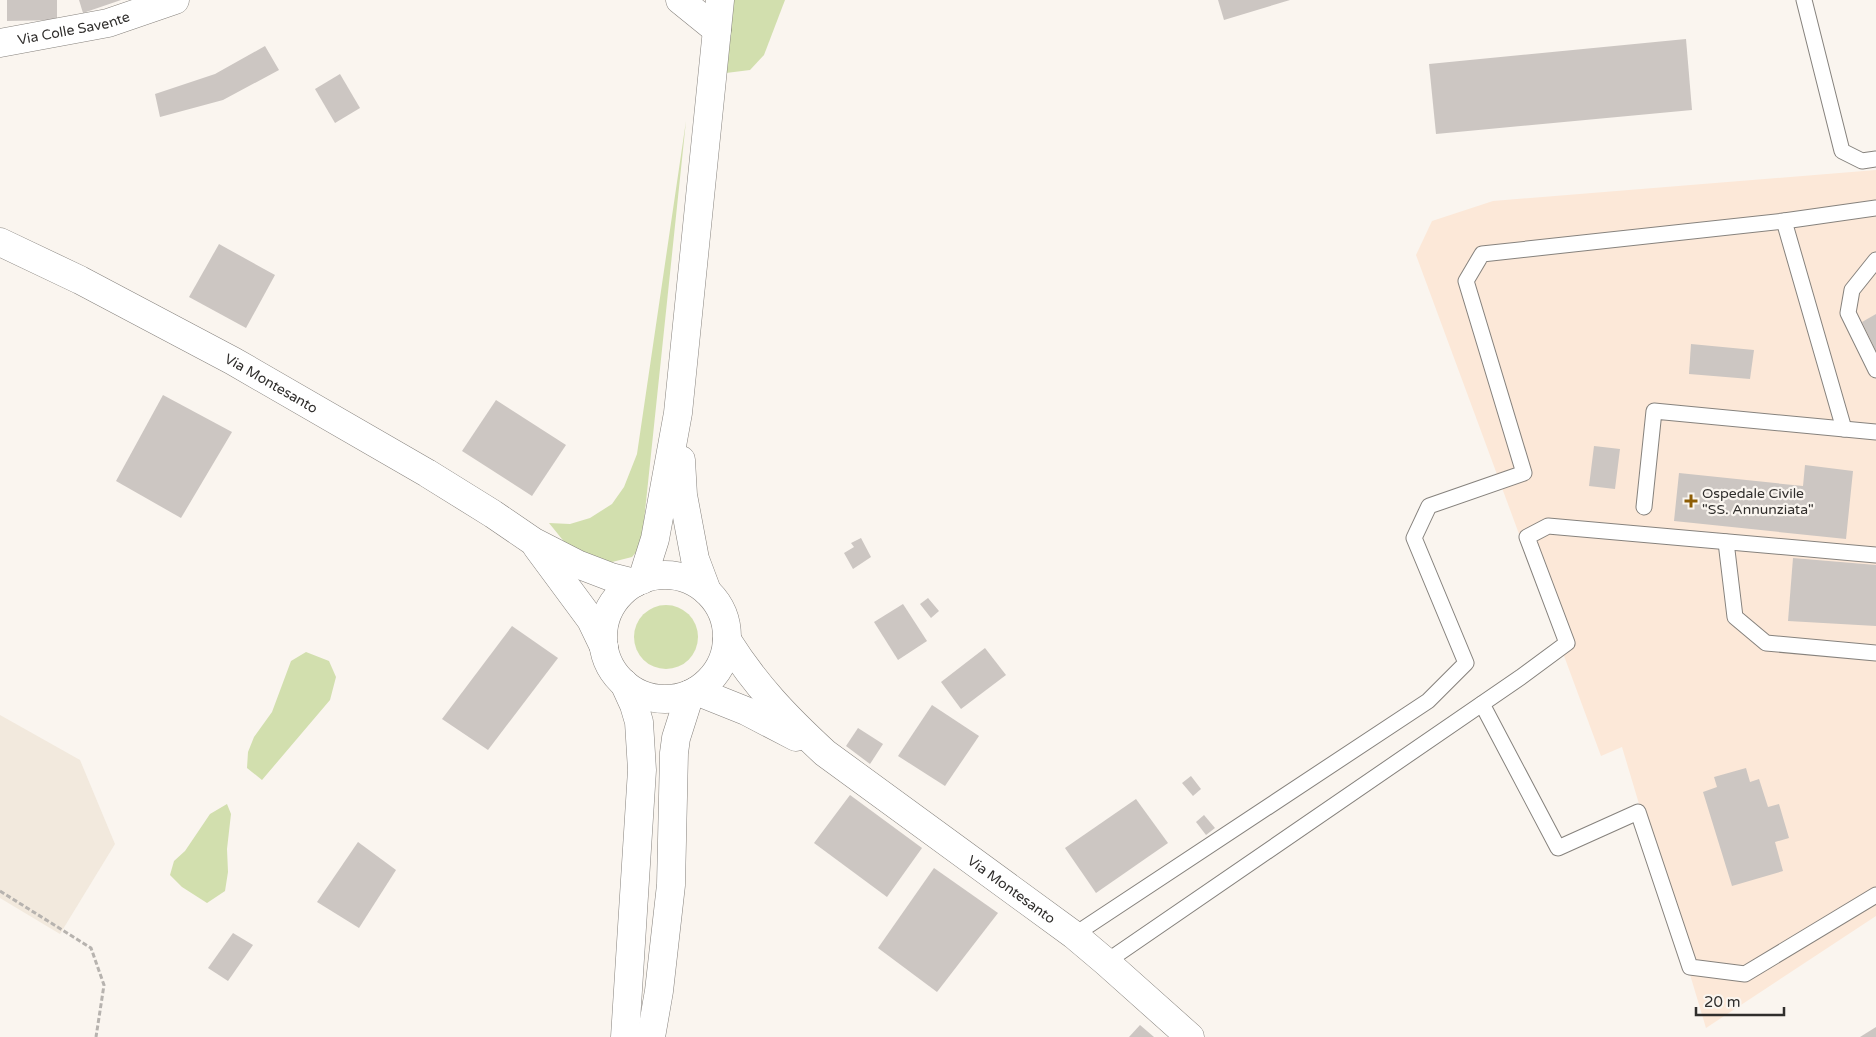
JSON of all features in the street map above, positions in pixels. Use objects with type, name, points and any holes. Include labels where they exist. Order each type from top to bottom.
[{"type":"main road","name":"Via Colle Savente","points":[[0,42],[108,23],[175,0]]},
{"type":"main road","points":[[680,0],[717,30]]},
{"type":"main road","points":[[638,582],[656,539],[678,413],[720,0]]},
{"type":"main road","name":"Via Montesanto","points":[[0,242],[80,280],[233,361],[427,472],[534,542],[577,564],[611,577],[638,582]]},
{"type":"main road","points":[[678,413],[683,494],[695,559],[707,591],[719,606],[726,623],[728,640],[725,656],[719,670],[709,682],[693,693],[673,699],[655,699],[638,693],[614,673],[604,647],[604,632],[606,617],[613,604],[623,592],[638,582],[658,576],[676,576],[693,582],[707,591]]},
{"type":"main road","name":"Via Montesanto","points":[[534,542],[591,620],[604,647]]},
{"type":"main road","name":"Via Montesanto","points":[[728,640],[743,666],[767,696],[792,723],[825,753],[1074,935],[1190,1037]]},
{"type":"main road","points":[[624,683],[639,722],[642,770],[625,1037]]},
{"type":"main road","points":[[651,1037],[660,982],[671,885],[674,753],[676,738],[693,693]]},
{"type":"main road","name":"Via Montesanto","points":[[693,693],[746,711],[825,753]]},
{"type":"lane","points":[[1804,0],[1842,151],[1862,161],[1876,159]]},
{"type":"lane","points":[[1074,935],[1428,701],[1466,663],[1414,538],[1428,506],[1524,473],[1466,281],[1482,254],[1784,221],[1876,208]]},
{"type":"lane","points":[[1784,221],[1844,429]]},
{"type":"lane","points":[[1876,260],[1852,290],[1848,312],[1876,370]]},
{"type":"lane","points":[[1644,507],[1654,411],[1876,432]]},
{"type":"lane","points":[[1106,962],[1568,643],[1526,537],[1548,526],[1876,555]]},
{"type":"lane","points":[[1726,542],[1735,617],[1766,643],[1876,653]]},
{"type":"lane","points":[[1482,704],[1558,848],[1638,812],[1690,967],[1745,974],[1876,895]]},
{"type":"path","points":[[0,891],[91,948],[104,985],[96,1037]]},
{"type":"shaded area","name":"Ospedale Civile \"SS. Annunziata\"","points":[[1876,170],[1876,916],[1706,1028],[1622,747],[1601,756],[1416,255],[1432,221],[1493,201]]},
{"type":"shaded area","points":[[0,715],[80,760],[115,844],[60,934],[0,898]]},
{"type":"green space","points":[[734,0],[785,0],[764,55],[750,70],[726,73]]},
{"type":"green space","points":[[686,121],[642,540],[638,550],[632,557],[612,562],[602,561],[566,544],[549,523],[570,524],[590,518],[612,504],[624,487],[637,454]]},
{"type":"green space","points":[[666,605],[678,608],[689,614],[695,625],[698,637],[695,649],[689,660],[678,666],[666,669],[654,666],[643,660],[637,649],[634,637],[637,625],[643,614],[654,608]]},
{"type":"green space","points":[[306,652],[329,661],[336,677],[330,700],[262,780],[247,768],[248,752],[254,737],[272,712],[291,661]]},
{"type":"green space","points":[[227,804],[231,814],[227,849],[228,872],[225,891],[207,903],[182,887],[170,875],[174,861],[185,851],[210,814]]},
{"type":"building","points":[[7,0],[57,0],[57,20],[7,21]]},
{"type":"building","points":[[79,0],[121,0],[83,13]]},
{"type":"building","points":[[1218,0],[1290,0],[1224,20]]},
{"type":"building","points":[[1686,39],[1692,110],[1436,134],[1429,64]]},
{"type":"building","points":[[265,46],[279,70],[223,100],[160,117],[155,94],[215,74]]},
{"type":"building","points":[[340,74],[360,108],[335,123],[315,89]]},
{"type":"building","points":[[219,244],[275,275],[246,328],[189,297]]},
{"type":"building","points":[[1876,314],[1876,351],[1862,322]]},
{"type":"building","points":[[1691,344],[1754,350],[1750,379],[1689,374]]},
{"type":"building","points":[[163,395],[232,432],[181,518],[116,481]]},
{"type":"building","points":[[496,400],[566,445],[532,496],[462,451]]},
{"type":"building","points":[[1594,446],[1620,449],[1615,489],[1589,486]]},
{"type":"building","points":[[1805,465],[1853,471],[1846,539],[1674,521],[1679,473],[1803,486]]},
{"type":"building","points":[[861,538],[871,557],[853,569],[844,553],[854,547],[851,543]]},
{"type":"building","points":[[1793,558],[1876,565],[1876,626],[1788,621]]},
{"type":"building","points":[[928,598],[939,611],[931,618],[920,604]]},
{"type":"building","points":[[903,604],[927,641],[898,660],[874,622]]},
{"type":"building","points":[[512,626],[558,658],[488,750],[442,719]]},
{"type":"building","points":[[985,648],[1006,675],[961,709],[941,682]]},
{"type":"building","points":[[932,705],[979,736],[945,786],[898,756]]},
{"type":"building","points":[[858,728],[883,744],[870,764],[846,746]]},
{"type":"building","points":[[1746,768],[1750,782],[1759,779],[1768,807],[1779,804],[1789,838],[1775,842],[1783,871],[1732,886],[1703,792],[1717,787],[1714,777]]},
{"type":"building","points":[[1191,776],[1201,789],[1193,796],[1182,783]]},
{"type":"building","points":[[850,795],[922,848],[887,897],[814,843]]},
{"type":"building","points":[[1136,799],[1168,843],[1096,893],[1065,848]]},
{"type":"building","points":[[1204,815],[1215,828],[1206,835],[1196,822]]},
{"type":"building","points":[[358,842],[396,870],[359,928],[317,902]]},
{"type":"building","points":[[934,868],[998,913],[937,992],[878,948]]},
{"type":"building","points":[[233,933],[253,945],[228,981],[208,968]]},
{"type":"building","points":[[1140,1025],[1154,1037],[1129,1037]]},
{"type":"building","points":[[1876,1027],[1876,1037],[1860,1037]]},
{"type":"place","name":"Ospedale Civile \"SS. Annunziata\"","points":[[1691,501]]}]
